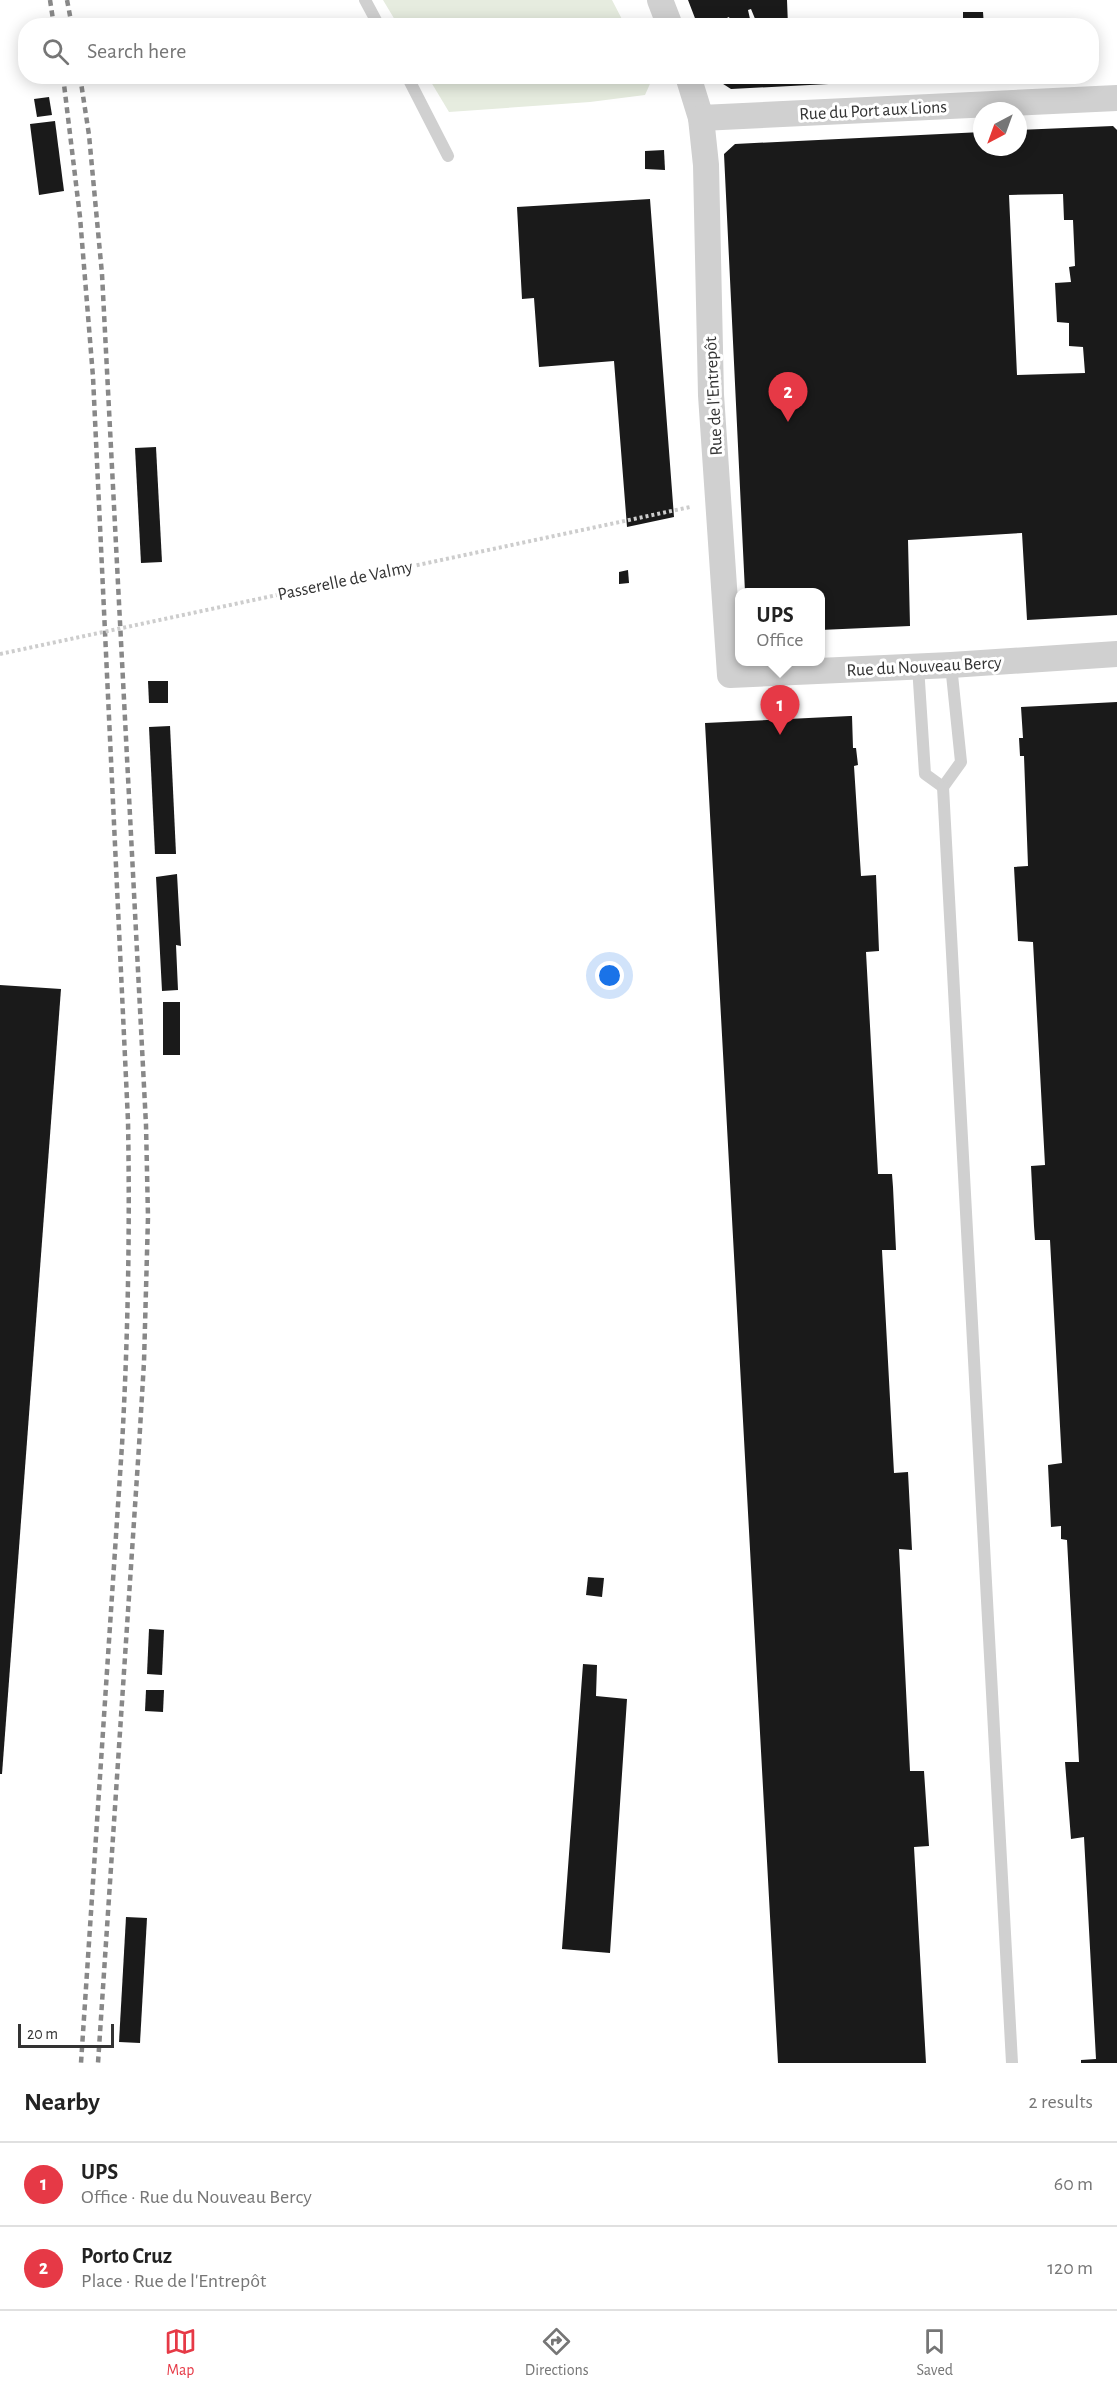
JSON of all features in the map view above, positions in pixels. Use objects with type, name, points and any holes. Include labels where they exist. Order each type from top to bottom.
[{"type":"street","points":[[660,0],[667,18]]},
{"type":"street","name":"Rue de l'Entrepôt","points":[[690,84],[701,118],[706,165],[711,395],[730,675]]},
{"type":"street","name":"Rue du Port aux Lions","points":[[701,118],[1117,98]]},
{"type":"street","name":"Rue du Nouveau Bercy","points":[[730,675],[951,665],[1117,654]]},
{"type":"lane","points":[[365,0],[375,18]]},
{"type":"lane","points":[[411,84],[448,156]]},
{"type":"lane","points":[[951,665],[961,762],[943,787],[1012,2063]]},
{"type":"lane","points":[[918,666],[925,774],[943,787]]},
{"type":"path","name":"Passerelle de Valmy","points":[[0,654],[690,507]]},
{"type":"shaded area","points":[[383,0],[612,0],[621,18],[394,18]]},
{"type":"shaded area","points":[[432,84],[650,84],[645,95],[590,102],[449,112]]},
{"type":"building","points":[[688,0],[787,0],[788,18],[755,18],[751,9],[748,10],[750,18],[695,18]]},
{"type":"building","points":[[963,12],[983,12],[983,18],[963,18]]},
{"type":"building","points":[[723,84],[828,84],[731,89]]},
{"type":"building","points":[[49,97],[52,115],[37,117],[34,99]]},
{"type":"building","points":[[55,121],[64,191],[39,195],[30,124]]},
{"type":"building","points":[[1113,126],[1117,130],[1117,615],[1027,620],[1022,533],[908,540],[910,626],[825,630],[825,588],[745,588],[724,154],[735,144],[973,132],[973,156],[1027,156],[1027,130]],"holes":[[[1063,194],[1064,220],[1073,220],[1075,266],[1069,267],[1071,282],[1055,283],[1057,322],[1069,323],[1069,346],[1083,347],[1085,373],[1017,375],[1009,195]]]},
{"type":"building","points":[[664,150],[665,170],[645,169],[645,151]]},
{"type":"building","points":[[650,199],[674,517],[627,527],[614,361],[539,367],[534,298],[522,299],[517,207]]},
{"type":"building","points":[[156,447],[162,562],[141,563],[135,448]]},
{"type":"building","points":[[628,570],[629,583],[619,584],[619,572]]},
{"type":"building","points":[[148,681],[168,681],[168,703],[149,703]]},
{"type":"building","points":[[1117,702],[1117,2063],[1081,2063],[1081,2060],[1096,2059],[1084,1837],[1071,1839],[1065,1762],[1079,1762],[1067,1540],[1061,1539],[1061,1526],[1051,1527],[1048,1465],[1062,1463],[1050,1240],[1035,1240],[1031,1166],[1045,1165],[1033,942],[1018,941],[1014,867],[1028,866],[1024,756],[1020,756],[1019,738],[1023,738],[1021,707]]},
{"type":"building","points":[[852,716],[853,748],[856,748],[858,765],[854,766],[861,876],[876,875],[879,951],[866,952],[878,1174],[892,1174],[893,1187],[896,1250],[882,1250],[894,1473],[908,1472],[912,1550],[899,1549],[910,1771],[924,1771],[929,1846],[914,1847],[926,2063],[778,2063],[705,723]]},
{"type":"building","points":[[170,726],[176,854],[155,854],[149,727]]},
{"type":"building","points":[[177,874],[181,946],[176,945],[178,990],[162,991],[156,877]]},
{"type":"building","points":[[0,985],[61,989],[2,1774],[0,1774]]},
{"type":"building","points":[[163,1002],[180,1002],[180,1055],[163,1055]]},
{"type":"building","points":[[588,1577],[604,1578],[602,1597],[586,1595]]},
{"type":"building","points":[[149,1629],[164,1630],[162,1675],[147,1674]]},
{"type":"building","points":[[583,1664],[597,1665],[596,1696],[627,1699],[610,1953],[562,1949]]},
{"type":"building","points":[[146,1690],[164,1690],[163,1712],[145,1711]]},
{"type":"building","points":[[126,1917],[147,1918],[140,2043],[119,2042]]},
{"type":"railway","points":[[50,0],[53,18]]},
{"type":"railway","points":[[67,0],[70,18]]},
{"type":"railway","points":[[64,84],[80,217],[93,377],[129,1162],[126,1364],[122,1445],[81,2063]]},
{"type":"railway","points":[[81,84],[89,135],[102,274],[146,1125],[148,1217],[144,1362],[98,2063]]},
{"type":"place","name":"Porto Cruz","points":[[788,422]]},
{"type":"place","name":"UPS","points":[[780,735]]}]
